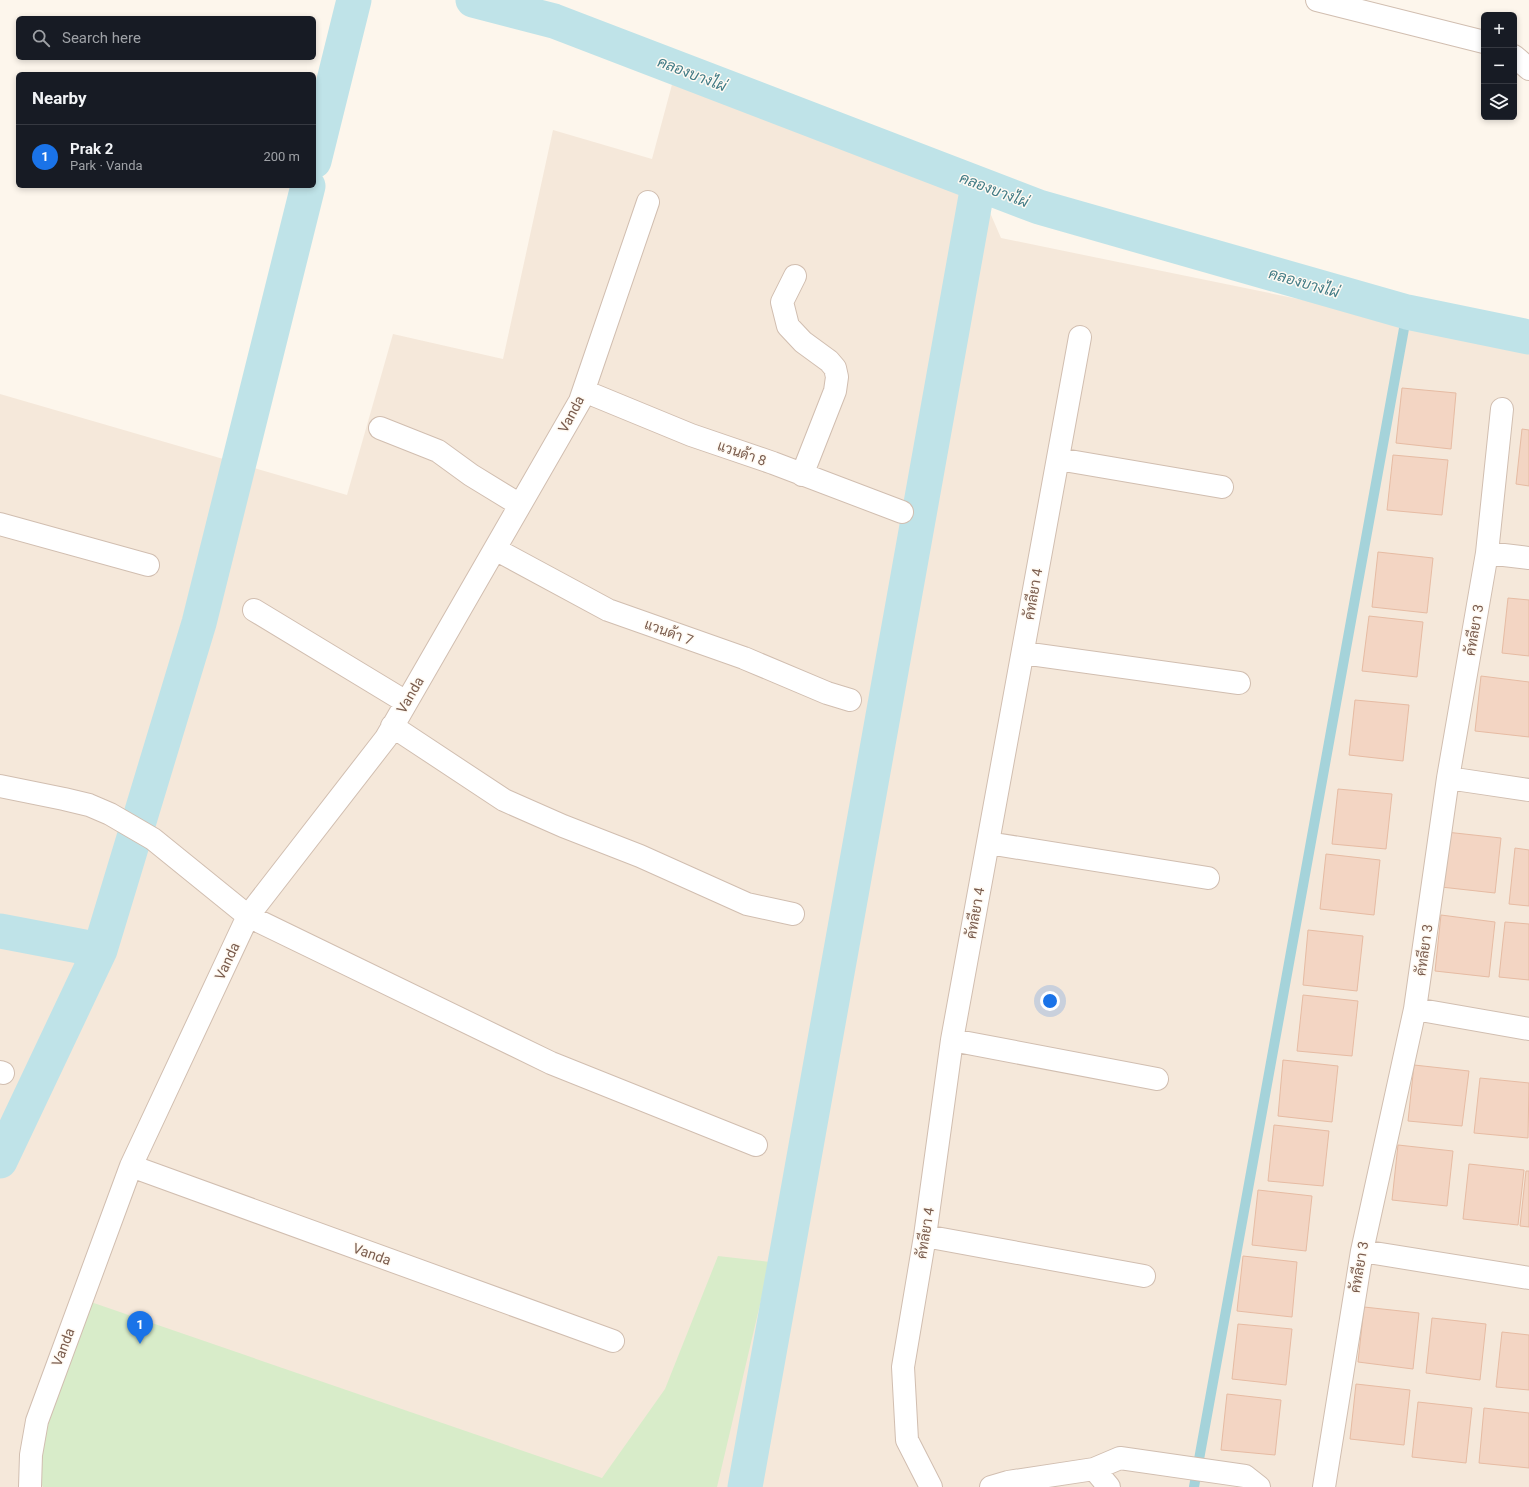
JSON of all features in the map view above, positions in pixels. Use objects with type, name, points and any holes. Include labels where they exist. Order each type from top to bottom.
[{"type":"street","points":[[1317,0],[1372,7],[1481,41]]},
{"type":"street","points":[[1517,59],[1529,69]]},
{"type":"street","name":"Vanda","points":[[30,1487],[31,1455],[37,1421],[131,1166],[248,916],[386,738],[580,401],[648,202]]},
{"type":"street","points":[[795,276],[782,302],[788,326],[803,342],[829,361],[835,368],[837,377],[835,391],[802,474]]},
{"type":"street","name":"คัทลียา 4","points":[[931,1487],[907,1440],[902,1367],[925,1236],[952,1040],[1080,337]]},
{"type":"street","name":"แวนด้า 8","points":[[584,391],[691,435],[802,474],[902,512]]},
{"type":"street","name":"คัทลียา 3","points":[[1324,1487],[1362,1251],[1415,1009],[1448,778],[1487,553],[1502,409]]},
{"type":"street","points":[[380,428],[438,451],[520,505]]},
{"type":"street","points":[[1058,458],[1222,487]]},
{"type":"street","points":[[0,524],[148,566]]},
{"type":"street","name":"แวนด้า 7","points":[[495,550],[608,610],[744,658],[827,693],[850,700]]},
{"type":"street","points":[[1487,553],[1529,558]]},
{"type":"street","points":[[254,610],[406,702]]},
{"type":"street","points":[[1023,653],[1239,683]]},
{"type":"street","points":[[392,726],[504,800],[563,826],[640,856],[747,904],[793,914]]},
{"type":"street","points":[[1448,778],[1529,790]]},
{"type":"street","points":[[0,786],[90,805],[110,814],[153,839],[248,916],[551,1063],[756,1145]]},
{"type":"street","points":[[988,843],[1208,878]]},
{"type":"street","points":[[1415,1009],[1529,1029]]},
{"type":"street","points":[[952,1040],[1157,1079]]},
{"type":"street","name":"Vanda","points":[[131,1166],[613,1341]]},
{"type":"street","points":[[925,1236],[1144,1276]]},
{"type":"street","points":[[1362,1251],[1529,1278]]},
{"type":"street","points":[[991,1487],[1022,1480],[1094,1469],[1120,1458],[1252,1482]]},
{"type":"street","points":[[1094,1469],[1109,1487]]},
{"type":"shaded area","points":[[674,77],[978,185],[1001,238],[1347,309],[1529,353],[1529,1487],[0,1487],[0,394],[347,495],[393,334],[503,359],[553,130],[652,159]]},
{"type":"green space","points":[[718,1256],[770,1262],[717,1487],[43,1487],[42,1485],[39,1401],[85,1300],[602,1478],[665,1389]]},
{"type":"building","points":[[1402,388],[1456,393],[1451,449],[1396,443]]},
{"type":"building","points":[[1522,429],[1529,430],[1529,486],[1516,484]]},
{"type":"building","points":[[1393,455],[1448,460],[1442,515],[1387,510]]},
{"type":"building","points":[[1378,552],[1433,558],[1427,613],[1372,607]]},
{"type":"building","points":[[1508,598],[1529,600],[1529,656],[1502,653]]},
{"type":"building","points":[[1369,616],[1423,622],[1417,677],[1362,671]]},
{"type":"building","points":[[1481,676],[1529,682],[1529,737],[1475,731]]},
{"type":"building","points":[[1355,700],[1409,705],[1403,761],[1349,755]]},
{"type":"building","points":[[1338,789],[1392,794],[1386,849],[1332,844]]},
{"type":"building","points":[[1446,832],[1501,838],[1495,893],[1441,887]]},
{"type":"building","points":[[1515,848],[1529,850],[1529,906],[1509,904]]},
{"type":"building","points":[[1326,854],[1380,860],[1374,915],[1320,909]]},
{"type":"building","points":[[1441,915],[1495,922],[1489,977],[1435,971]]},
{"type":"building","points":[[1505,922],[1529,924],[1529,980],[1499,977]]},
{"type":"building","points":[[1308,930],[1363,936],[1357,991],[1303,985]]},
{"type":"building","points":[[1303,995],[1358,1001],[1352,1056],[1297,1051]]},
{"type":"building","points":[[1283,1060],[1338,1066],[1332,1122],[1278,1116]]},
{"type":"building","points":[[1414,1065],[1469,1071],[1462,1126],[1408,1121]]},
{"type":"building","points":[[1480,1078],[1529,1083],[1528,1138],[1474,1133]]},
{"type":"building","points":[[1274,1125],[1329,1131],[1323,1186],[1268,1181]]},
{"type":"building","points":[[1398,1145],[1453,1151],[1447,1206],[1392,1200]]},
{"type":"building","points":[[1469,1164],[1524,1170],[1518,1225],[1463,1219]]},
{"type":"building","points":[[1526,1171],[1529,1171],[1529,1227],[1520,1226]]},
{"type":"building","points":[[1258,1190],[1312,1196],[1306,1251],[1252,1245]]},
{"type":"building","points":[[1243,1256],[1297,1262],[1292,1317],[1237,1311]]},
{"type":"building","points":[[1364,1307],[1419,1313],[1413,1369],[1358,1362]]},
{"type":"building","points":[[1432,1318],[1486,1324],[1480,1380],[1426,1373]]},
{"type":"building","points":[[1238,1324],[1292,1329],[1286,1385],[1232,1379]]},
{"type":"building","points":[[1502,1332],[1529,1335],[1529,1390],[1496,1387]]},
{"type":"building","points":[[1356,1384],[1410,1390],[1404,1445],[1350,1439]]},
{"type":"building","points":[[1227,1394],[1281,1400],[1275,1455],[1221,1450]]},
{"type":"building","points":[[1418,1402],[1472,1408],[1466,1463],[1412,1457]]},
{"type":"building","points":[[1484,1408],[1529,1413],[1529,1468],[1479,1463]]},
{"type":"waterway","points":[[316,153],[354,0]]},
{"type":"waterway","name":"คลองบางไผ่","points":[[473,0],[554,21],[1039,207],[1407,312],[1529,337]]},
{"type":"waterway","points":[[745,1487],[978,185]]},
{"type":"waterway","points":[[0,1161],[100,950],[199,623],[308,188]]},
{"type":"waterway","points":[[1194,1487],[1407,312]]},
{"type":"waterway","points":[[0,931],[100,950]]},
{"type":"place","name":"Prak 2","points":[[140,1344]]}]
